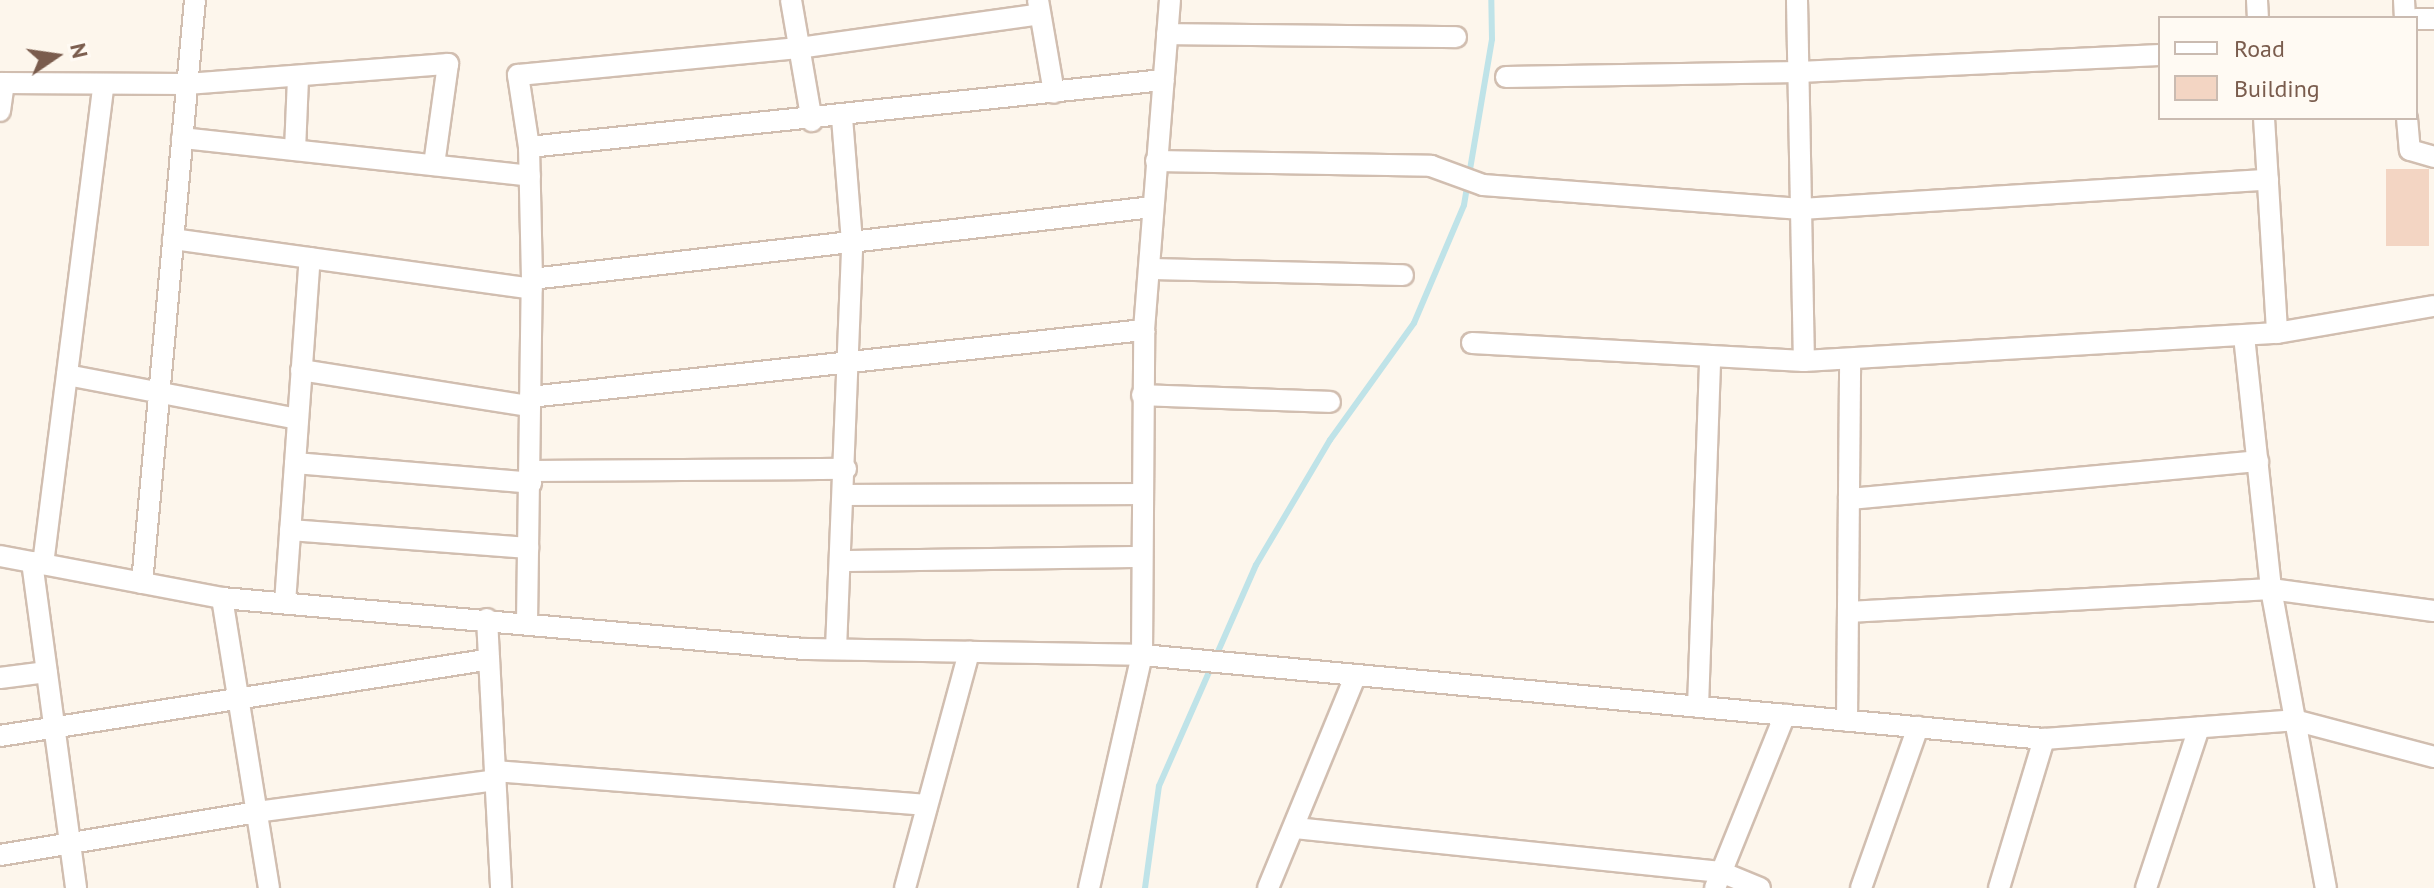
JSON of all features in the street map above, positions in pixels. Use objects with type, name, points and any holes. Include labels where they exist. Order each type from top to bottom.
[{"type":"street","points":[[142,583],[195,0]]},
{"type":"street","points":[[791,0],[812,121]]},
{"type":"street","points":[[1089,888],[1142,655],[1144,330],[1152,269],[1152,207],[1170,0]]},
{"type":"street","points":[[1797,0],[1804,361]]},
{"type":"street","points":[[527,623],[532,284],[529,147],[518,75],[799,48],[1039,7],[1054,93]]},
{"type":"street","points":[[1167,34],[1456,37]]},
{"type":"street","points":[[1506,77],[1799,72],[2158,55]]},
{"type":"street","points":[[0,111],[2,83],[103,87],[187,84],[298,79],[448,64],[434,165]]},
{"type":"street","points":[[295,150],[298,79]]},
{"type":"street","points":[[529,147],[812,121],[1163,80]]},
{"type":"street","points":[[76,888],[47,672],[37,563],[67,375],[103,87]]},
{"type":"street","points":[[836,649],[845,495],[852,242],[842,117]]},
{"type":"street","points":[[2264,120],[2277,333]]},
{"type":"street","points":[[2407,120],[2410,150],[2434,157]]},
{"type":"street","points":[[182,138],[530,176]]},
{"type":"street","points":[[1156,161],[1452,171],[1483,185],[1801,209],[2268,180]]},
{"type":"street","points":[[173,239],[532,284],[1152,207]]},
{"type":"street","points":[[285,603],[310,258]]},
{"type":"street","points":[[1152,269],[1403,275]]},
{"type":"street","points":[[1472,343],[1804,361],[2244,336],[2434,306]]},
{"type":"street","points":[[301,370],[530,402],[1144,330]]},
{"type":"street","points":[[2244,336],[2271,589],[2326,888]]},
{"type":"street","points":[[1698,707],[1710,356]]},
{"type":"street","points":[[1847,721],[1850,359]]},
{"type":"street","points":[[67,375],[159,389],[298,419]]},
{"type":"street","points":[[1142,395],[1330,402]]},
{"type":"street","points":[[1849,499],[2258,461]]},
{"type":"street","points":[[295,463],[531,477],[846,469]]},
{"type":"street","points":[[845,495],[1142,494]]},
{"type":"street","points":[[290,530],[528,548]]},
{"type":"street","points":[[0,556],[222,598],[836,649],[1142,655],[2044,739],[2294,720],[2434,757]]},
{"type":"street","points":[[840,561],[1142,557]]},
{"type":"street","points":[[1848,612],[2271,589],[2434,611]]},
{"type":"street","points":[[222,598],[269,888]]},
{"type":"street","points":[[487,619],[501,888]]},
{"type":"street","points":[[905,888],[969,652]]},
{"type":"street","points":[[0,736],[489,659]]},
{"type":"street","points":[[0,678],[47,672]]},
{"type":"street","points":[[1268,888],[1356,675]]},
{"type":"street","points":[[1718,880],[1785,715]]},
{"type":"street","points":[[1861,888],[1918,727]]},
{"type":"street","points":[[2146,888],[2199,728]]},
{"type":"street","points":[[1999,888],[2044,739]]},
{"type":"street","points":[[0,855],[495,776],[927,805]]},
{"type":"street","points":[[1295,828],[1718,880],[1760,888]]},
{"type":"building","points":[[2386,169],[2429,169],[2429,246],[2386,246]]},
{"type":"waterway","points":[[1145,888],[1159,786],[1256,565],[1330,440],[1414,323],[1464,205],[1492,39],[1491,0]]}]
